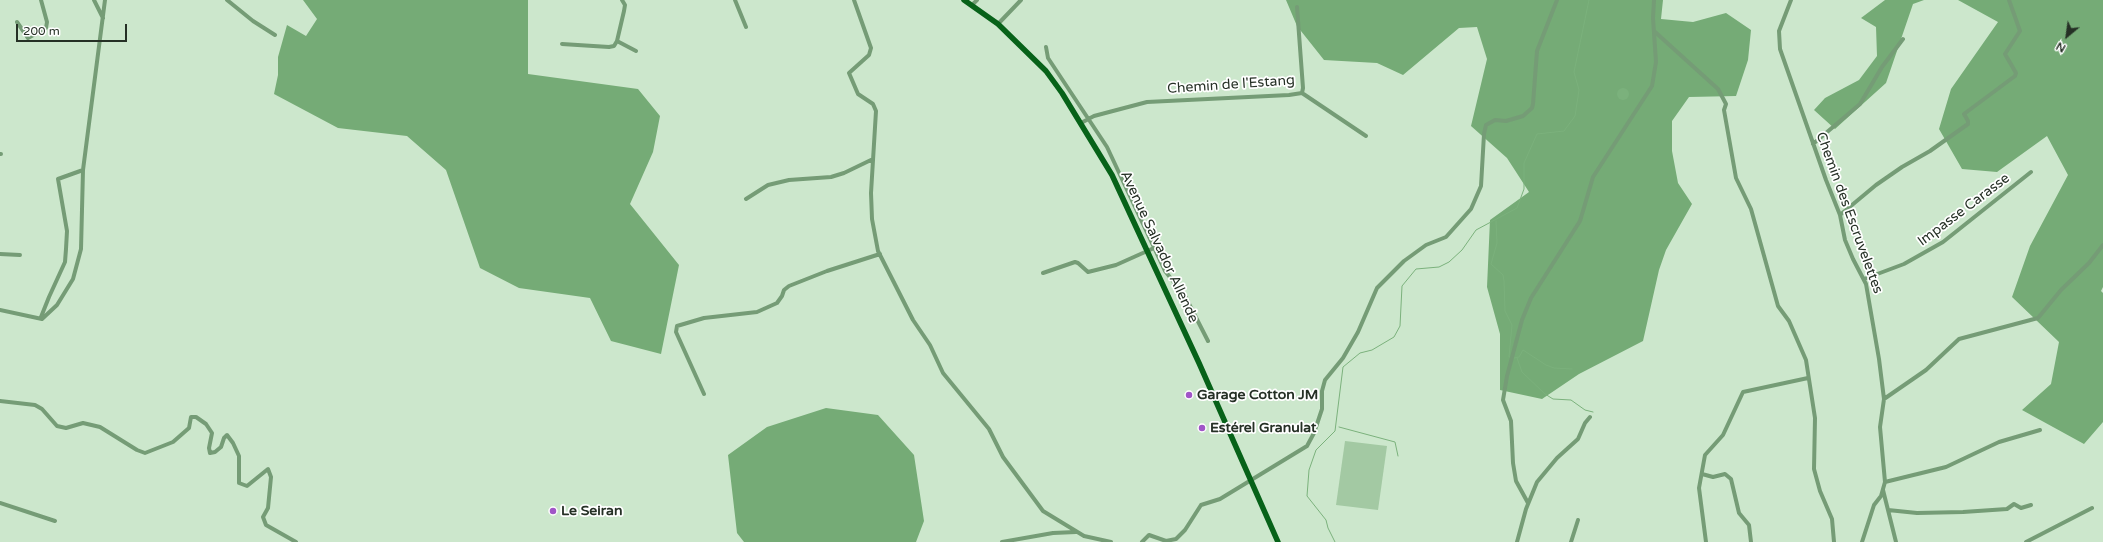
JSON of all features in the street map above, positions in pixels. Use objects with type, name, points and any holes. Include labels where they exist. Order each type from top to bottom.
[{"type":"main road","name":"Avenue Salvador Allende","points":[[964,0],[998,24],[1046,71],[1062,93],[1112,175],[1148,250],[1278,542]]},
{"type":"street","points":[[17,22],[28,38],[46,28],[47,22],[41,0]]},
{"type":"street","points":[[94,0],[103,19]]},
{"type":"street","points":[[41,320],[51,312],[65,294],[73,279],[78,261],[81,244],[83,170],[105,0]]},
{"type":"street","points":[[226,0],[253,21],[275,35]]},
{"type":"street","points":[[562,44],[614,46],[617,41],[625,5],[622,0]]},
{"type":"street","points":[[735,0],[746,27]]},
{"type":"street","points":[[854,0],[871,52],[849,73],[858,94],[875,107],[872,159],[872,220],[875,240],[880,254],[913,320],[930,345],[943,373],[989,429],[1003,457],[1043,511],[1084,536],[1111,542]]},
{"type":"street","points":[[972,5],[977,0]]},
{"type":"street","points":[[998,24],[1021,0]]},
{"type":"street","points":[[1142,542],[1149,535],[1166,541],[1176,538],[1185,530],[1201,505],[1220,499],[1245,485],[1304,449],[1311,441],[1322,408],[1322,391],[1325,380],[1343,358],[1358,332],[1377,288],[1382,281],[1404,261],[1426,245],[1446,237],[1471,209],[1480,186],[1486,125],[1495,120],[1506,121],[1523,116],[1529,112],[1534,104],[1537,51],[1557,0]]},
{"type":"street","points":[[1528,503],[1516,481],[1511,446],[1511,421],[1503,400],[1506,376],[1522,320],[1531,298],[1580,221],[1593,177],[1652,86],[1656,62],[1654,0]]},
{"type":"street","name":"Chemin des Escruvelettes","points":[[1791,0],[1779,30],[1780,49],[1840,216],[1847,247],[1864,279],[1873,321],[1884,399],[1880,427],[1885,482],[1881,496],[1874,505],[1862,542]]},
{"type":"street","points":[[1840,216],[1876,185],[1902,167],[1930,151],[1968,124],[1964,114],[2015,76],[2016,73],[2005,54],[2020,31],[2009,0]]},
{"type":"street","name":"Chemin de l'Estang","points":[[1081,123],[1088,119],[1147,102],[1289,95],[1302,93],[1303,88],[1297,7]]},
{"type":"street","points":[[1654,31],[1718,89],[1726,104],[1724,110],[1736,178],[1751,209],[1778,306],[1789,321],[1806,360],[1814,418],[1814,469],[1820,491],[1832,519],[1834,542]]},
{"type":"street","points":[[1813,144],[1860,104],[1882,67],[1903,40]]},
{"type":"street","points":[[617,41],[636,51]]},
{"type":"street","points":[[1046,47],[1048,58],[1108,147],[1165,271],[1185,296],[1208,341]]},
{"type":"street","points":[[1302,93],[1366,136]]},
{"type":"street","points":[[746,199],[768,185],[789,180],[831,177],[844,173],[872,159]]},
{"type":"street","points":[[41,320],[49,297],[65,262],[68,231],[58,179],[83,170]]},
{"type":"street","name":"Impasse Carasse","points":[[1864,279],[1909,262],[1943,242],[2031,172]]},
{"type":"street","points":[[1884,399],[1926,370],[1960,340],[2038,318],[2061,290],[2079,274],[2103,245]]},
{"type":"street","points":[[1043,273],[1075,262],[1088,272],[1116,265],[1154,248]]},
{"type":"street","points":[[0,254],[20,255]]},
{"type":"street","points":[[704,394],[676,332],[677,326],[704,318],[757,312],[777,303],[784,290],[789,286],[826,271],[880,254]]},
{"type":"street","points":[[0,310],[41,320]]},
{"type":"street","points":[[1706,542],[1699,488],[1705,455],[1723,435],[1743,392],[1808,378]]},
{"type":"street","points":[[0,401],[35,405],[42,409],[57,426],[66,428],[83,423],[100,427],[137,450],[145,453],[173,442],[189,428],[191,417],[196,417],[206,424],[212,433],[209,448],[210,453],[216,452],[221,447],[224,438],[227,435],[233,443],[239,456],[239,483],[247,486],[268,469],[271,476],[268,508],[263,517],[266,525],[296,542]]},
{"type":"street","points":[[1517,542],[1528,503],[1537,482],[1557,458],[1578,439],[1585,423],[1590,417]]},
{"type":"street","points":[[1885,482],[1946,467],[1999,442],[2040,430]]},
{"type":"street","points":[[1245,468],[1245,485]]},
{"type":"street","points":[[1702,474],[1713,477],[1725,474],[1731,479],[1739,513],[1749,525],[1751,542]]},
{"type":"street","points":[[1883,488],[1896,542]]},
{"type":"street","points":[[0,503],[55,521]]},
{"type":"street","points":[[1888,510],[1917,513],[1963,512],[2007,509],[2014,504],[2021,508],[2031,505]]},
{"type":"street","points":[[2026,542],[2092,508]]},
{"type":"street","points":[[1571,542],[1578,520]]},
{"type":"street","points":[[1002,542],[1053,533],[1077,532]]},
{"type":"shaded area","points":[[303,0],[528,0],[528,74],[638,89],[660,116],[653,152],[630,204],[679,265],[661,354],[611,341],[590,298],[519,288],[480,268],[446,170],[407,136],[338,128],[274,94],[278,75],[278,57],[287,25],[306,36],[317,19]]},
{"type":"shaded area","points":[[1286,0],[1663,0],[1661,19],[1693,22],[1726,13],[1751,30],[1748,60],[1736,96],[1689,97],[1672,121],[1672,151],[1678,183],[1692,204],[1666,250],[1659,270],[1643,341],[1579,374],[1542,399],[1500,390],[1500,334],[1487,287],[1490,220],[1529,192],[1507,158],[1471,126],[1487,59],[1477,27],[1459,28],[1403,75],[1377,63],[1324,60],[1297,26]]},
{"type":"shaded area","points":[[1885,0],[1924,0],[1913,4],[1886,83],[1835,129],[1814,110],[1825,98],[1859,80],[1877,56],[1876,27],[1861,18]]},
{"type":"shaded area","points":[[1958,0],[2103,0],[2103,287],[2101,291],[2103,293],[2103,422],[2084,444],[2022,410],[2051,384],[2059,342],[2012,297],[2030,246],[2068,175],[2047,136],[1997,172],[1962,169],[1939,129],[1951,89],[1998,22]]},
{"type":"shaded area","points":[[1623,88],[1627,90],[1629,94],[1627,98],[1623,100],[1619,98],[1617,94],[1619,90]]},
{"type":"shaded area","points":[[826,408],[878,415],[914,455],[924,521],[916,542],[744,542],[737,533],[728,455],[767,427]]},
{"type":"shaded area","points":[[1345,441],[1387,446],[1378,510],[1336,505]]},
{"type":"waterway","points":[[1335,542],[1326,520],[1307,496],[1309,470],[1316,450],[1335,431],[1343,367],[1360,353],[1372,350],[1394,337],[1400,326],[1402,286],[1416,269],[1439,267],[1449,262],[1462,250],[1476,230],[1517,208],[1524,189],[1524,163],[1537,134],[1564,131],[1575,116],[1579,90],[1574,72],[1589,0]]},
{"type":"waterway","points":[[1496,221],[1497,243],[1491,264],[1503,275],[1505,311],[1512,325],[1509,357],[1511,357]]},
{"type":"waterway","points":[[1514,358],[1519,357],[1523,350],[1546,365],[1554,368],[1572,369]]},
{"type":"waterway","points":[[1517,358],[1522,372],[1545,394],[1553,399],[1571,400],[1585,410],[1593,412]]},
{"type":"waterway","points":[[1339,427],[1395,442],[1398,456]]},
{"type":"place","name":"Garage Cotton JM","points":[[1189,395]]},
{"type":"place","name":"Estérel Granulat","points":[[1202,428]]},
{"type":"place","name":"Le Seiran","points":[[553,511]]}]
